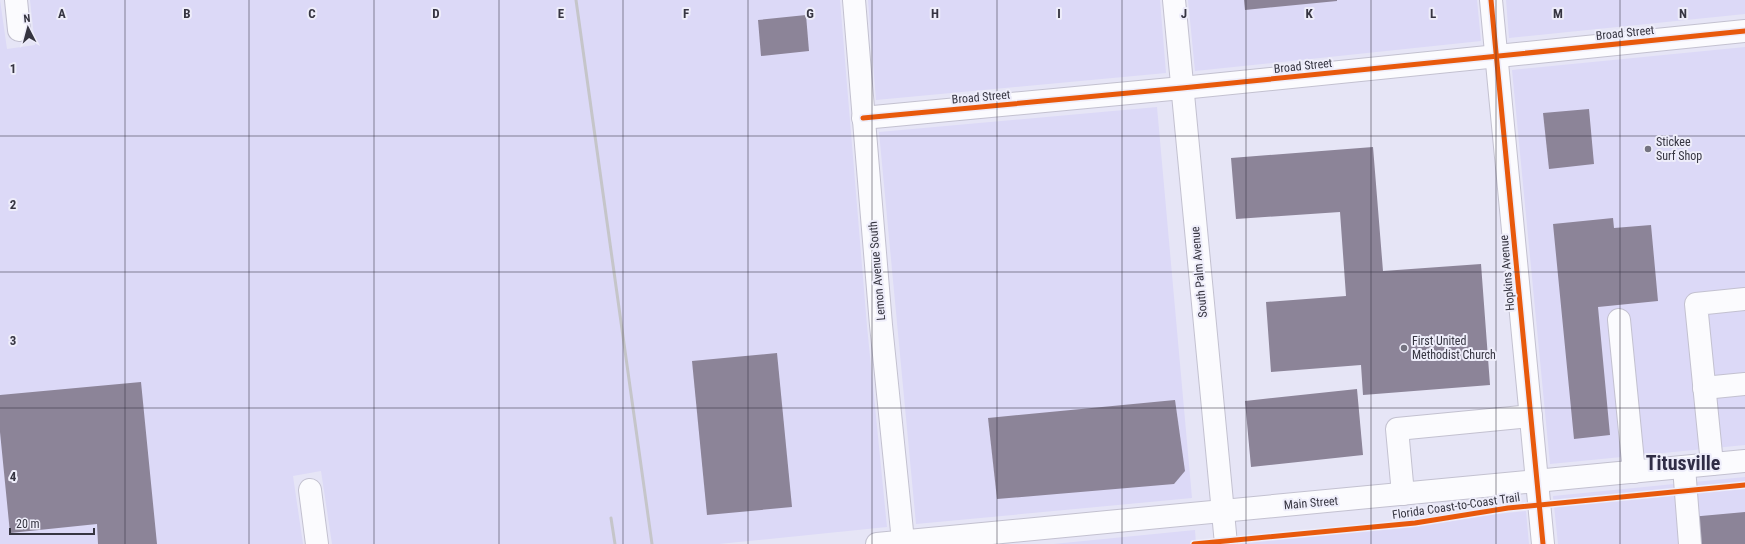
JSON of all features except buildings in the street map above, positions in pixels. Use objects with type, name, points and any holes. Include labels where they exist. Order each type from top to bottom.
[{"type":"street","points":[[16,0],[19,30]]},
{"type":"street","name":"Lemon Avenue South","points":[[854,0],[863,118],[903,541]]},
{"type":"street","name":"South Palm Avenue","points":[[1174,0],[1226,544]]},
{"type":"street","name":"Hopkins Avenue","points":[[1491,0],[1543,544]]},
{"type":"street","name":"Broad Street","points":[[863,118],[1182,88],[1745,30]]},
{"type":"street","points":[[1712,464],[1696,304],[1745,299]]},
{"type":"street","points":[[1619,320],[1634,472]]},
{"type":"street","points":[[1704,388],[1745,384]]},
{"type":"street","points":[[1403,494],[1397,429],[1531,416]]},
{"type":"street","name":"Main Street","points":[[877,544],[1745,461]]},
{"type":"street","points":[[1684,467],[1690,544]]},
{"type":"street","points":[[310,490],[317,544]]},
{"type":"shaded area","points":[[0,0],[7,49],[35,45],[30,0],[840,0],[867,326],[887,527],[719,544],[332,544],[321,471],[293,476],[303,544],[0,544]]},
{"type":"shaded area","points":[[868,0],[1160,0],[1166,73],[876,100]]},
{"type":"shaded area","points":[[1188,0],[1477,0],[1481,41],[1195,71]]},
{"type":"shaded area","points":[[1506,0],[1745,0],[1745,14],[1509,38]]},
{"type":"shaded area","points":[[1745,47],[1745,445],[1550,464],[1512,70]]},
{"type":"shaded area","points":[[1157,107],[1192,498],[916,524],[879,132]]},
{"type":"shaded area","points":[[1745,477],[1745,544],[1558,544],[1553,496]]},
{"type":"shaded area","points":[[1526,511],[1529,544],[1240,544],[1240,540]]},
{"type":"shaded area","points":[[1195,530],[1196,544],[1053,544]]},
{"type":"railway","points":[[576,0],[652,544]]},
{"type":"railway","points":[[611,518],[615,544]]},
{"type":"cycle path","points":[[1491,0],[1543,544]]},
{"type":"cycle path","points":[[863,118],[1182,88],[1745,31]]},
{"type":"cycle path","name":"Florida Coast-to-Coast Trail","points":[[1194,544],[1415,523],[1508,508],[1745,485]]},
{"type":"place","name":"Stickee Surf Shop","points":[[1648,149]]},
{"type":"place","name":"First United Methodist Church","points":[[1404,348]]},
{"type":"district","name":"Titusville","points":[[1683,463]]}]
